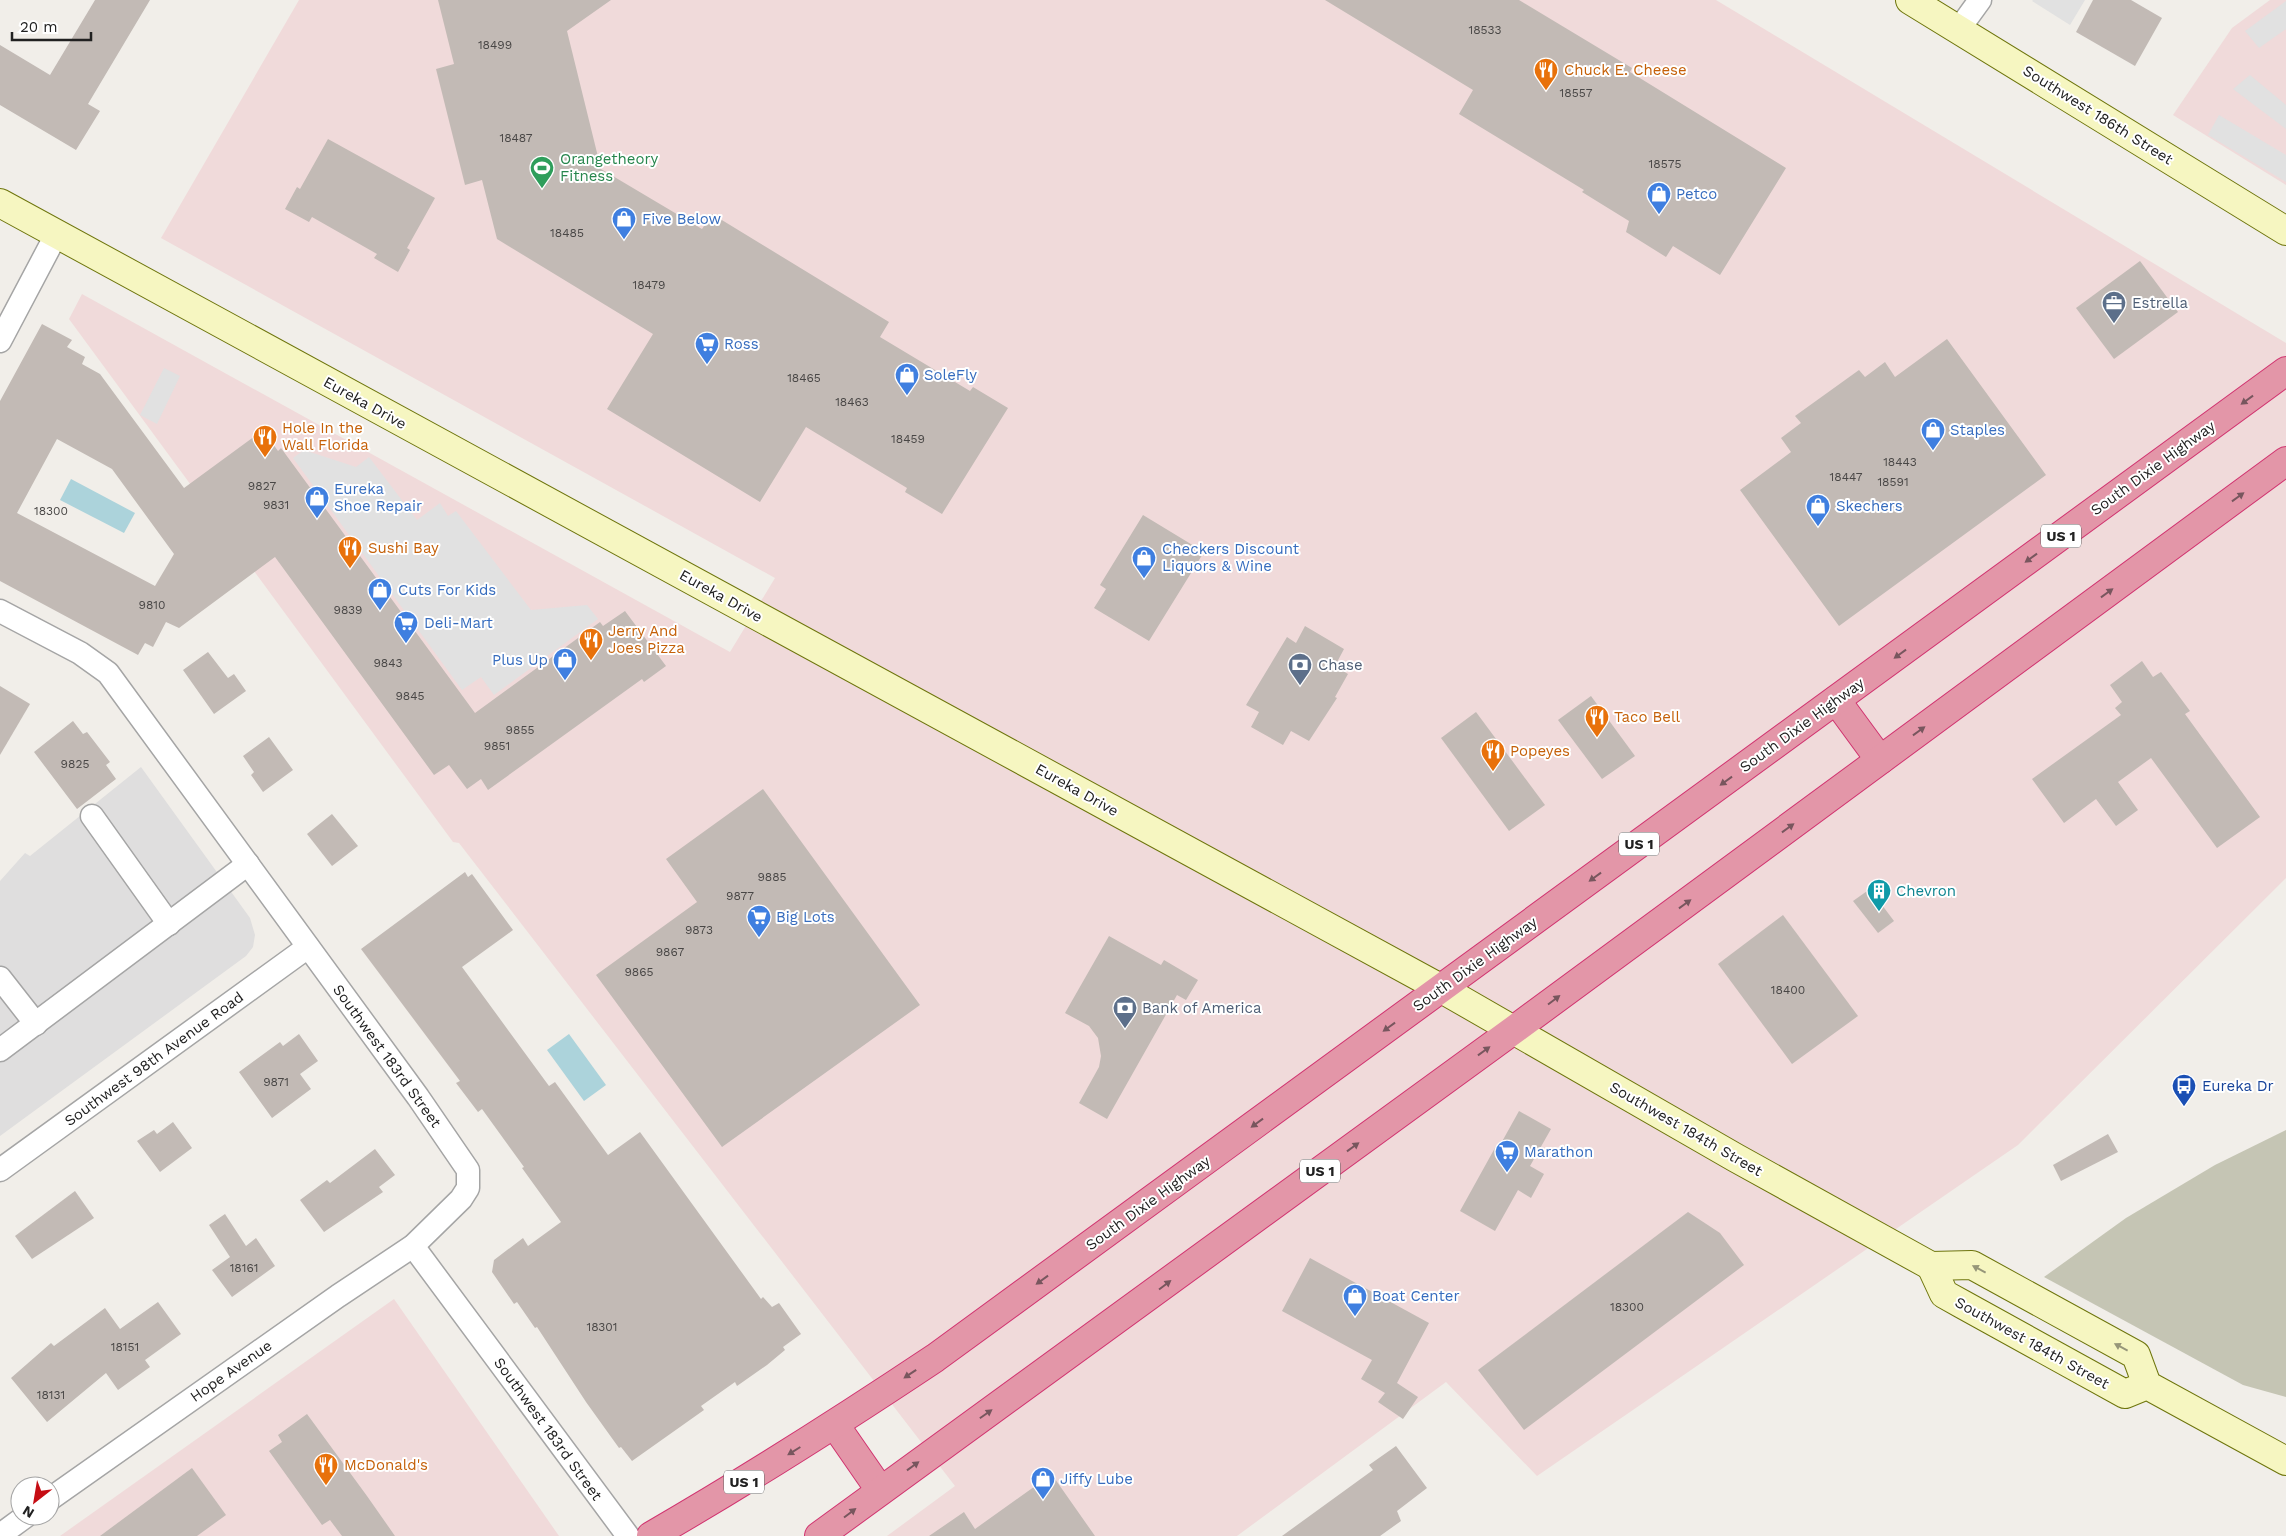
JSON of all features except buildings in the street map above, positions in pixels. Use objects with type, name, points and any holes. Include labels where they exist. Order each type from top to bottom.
[{"type":"highway","name":"South Dixie Highway","points":[[650,1536],[731,1490],[835,1425],[935,1358],[2286,371]]},
{"type":"highway","name":"US 1","points":[[819,1536],[1515,1029],[2286,461]]},
{"type":"highway","points":[[1836,700],[1880,760]]},
{"type":"highway","points":[[835,1425],[880,1490]]},
{"type":"main road","name":"Southwest 186th Street","points":[[1910,0],[2286,231]]},
{"type":"main road","name":"Eureka Drive","points":[[0,203],[1442,988]]},
{"type":"main road","name":"Southwest 184th Street","points":[[1442,988],[1736,1158],[1932,1266],[1944,1294],[2125,1394],[2147,1385]]},
{"type":"main road","points":[[1932,1266],[1972,1265],[2136,1355],[2147,1385],[2286,1461]]},
{"type":"street","points":[[1959,29],[1980,0]]},
{"type":"street","points":[[0,341],[56,235]]},
{"type":"street","name":"Southwest 183rd Street","points":[[0,611],[80,653],[108,673],[418,1097],[468,1170],[468,1188],[461,1200],[413,1246],[628,1536]]},
{"type":"street","points":[[92,816],[169,924]]},
{"type":"street","points":[[0,1050],[248,864]]},
{"type":"street","name":"Southwest 98th Avenue Road","points":[[0,1170],[308,947]]},
{"type":"street","points":[[0,978],[36,1024]]},
{"type":"street","name":"Hope Avenue","points":[[60,1492],[338,1296],[413,1246]]},
{"type":"street","points":[[0,1535],[12,1526]]},
{"type":"shaded area","points":[[299,0],[1716,0],[2286,343],[2286,878],[2018,1145],[1537,1476],[1446,1382],[1237,1536],[887,1536],[955,1486],[459,843],[453,842],[69,319],[82,294],[730,652],[775,578],[161,238]]},
{"type":"shaded area","points":[[2033,0],[2085,0],[2070,25]]},
{"type":"shaded area","points":[[2270,0],[2286,0],[2286,185],[2173,115],[2232,28]]},
{"type":"shaded area","points":[[2286,1],[2286,29],[2259,48],[2245,31]]},
{"type":"shaded area","points":[[2250,75],[2286,105],[2286,129],[2233,89]]},
{"type":"shaded area","points":[[2219,115],[2286,155],[2286,182],[2208,135]]},
{"type":"shaded area","points":[[164,368],[180,376],[157,424],[140,415]]},
{"type":"shaded area","points":[[304,450],[356,467],[369,457],[417,520],[440,503],[448,516],[456,511],[531,610],[587,605],[598,619],[494,695],[481,677],[462,690],[293,458]]},
{"type":"shaded area","points":[[141,767],[250,918],[255,935],[253,947],[246,956],[0,1136],[0,881],[25,853],[30,856]]},
{"type":"shaded area","points":[[2286,1130],[2286,1397],[2243,1385],[2044,1277],[2126,1218],[2215,1165]]},
{"type":"shaded area","points":[[394,1299],[559,1536],[60,1536]]},
{"type":"water","points":[[71,479],[135,513],[124,533],[60,500]]},
{"type":"water","points":[[569,1034],[606,1085],[584,1101],[547,1050]]},
{"type":"place","name":"Chuck E. Cheese","points":[[1546,91]]},
{"type":"place","name":"Orangetheory Fitness","points":[[542,189]]},
{"type":"place","name":"Petco","points":[[1659,215]]},
{"type":"place","name":"Five Below","points":[[624,240]]},
{"type":"place","name":"Estrella","points":[[2114,324]]},
{"type":"place","name":"Ross","points":[[707,365]]},
{"type":"place","name":"SoleFly","points":[[907,396]]},
{"type":"place","name":"Staples","points":[[1933,451]]},
{"type":"place","name":"Hole In the Wall Florida","points":[[265,458]]},
{"type":"place","name":"Eureka Shoe Repair","points":[[317,519]]},
{"type":"place","name":"Skechers","points":[[1818,527]]},
{"type":"place","name":"Sushi Bay","points":[[350,569]]},
{"type":"place","name":"Checkers Discount Liquors & Wine","points":[[1144,579]]},
{"type":"place","name":"Cuts For Kids","points":[[380,611]]},
{"type":"place","name":"Deli-Mart","points":[[406,644]]},
{"type":"place","name":"Jerry And Joes Pizza","points":[[591,661]]},
{"type":"place","name":"Plus Up","points":[[565,681]]},
{"type":"place","name":"Chase","points":[[1300,686]]},
{"type":"place","name":"Taco Bell","points":[[1597,738]]},
{"type":"place","name":"Popeyes","points":[[1493,772]]},
{"type":"place","name":"Chevron","points":[[1879,912]]},
{"type":"place","name":"Big Lots","points":[[759,938]]},
{"type":"place","name":"Bank of America","points":[[1125,1029]]},
{"type":"place","name":"Eureka Dr","points":[[2184,1107]]},
{"type":"place","name":"Marathon","points":[[1507,1173]]},
{"type":"place","name":"Boat Center","points":[[1355,1317]]},
{"type":"place","name":"McDonald's","points":[[326,1486]]},
{"type":"place","name":"Jiffy Lube","points":[[1043,1500]]}]
